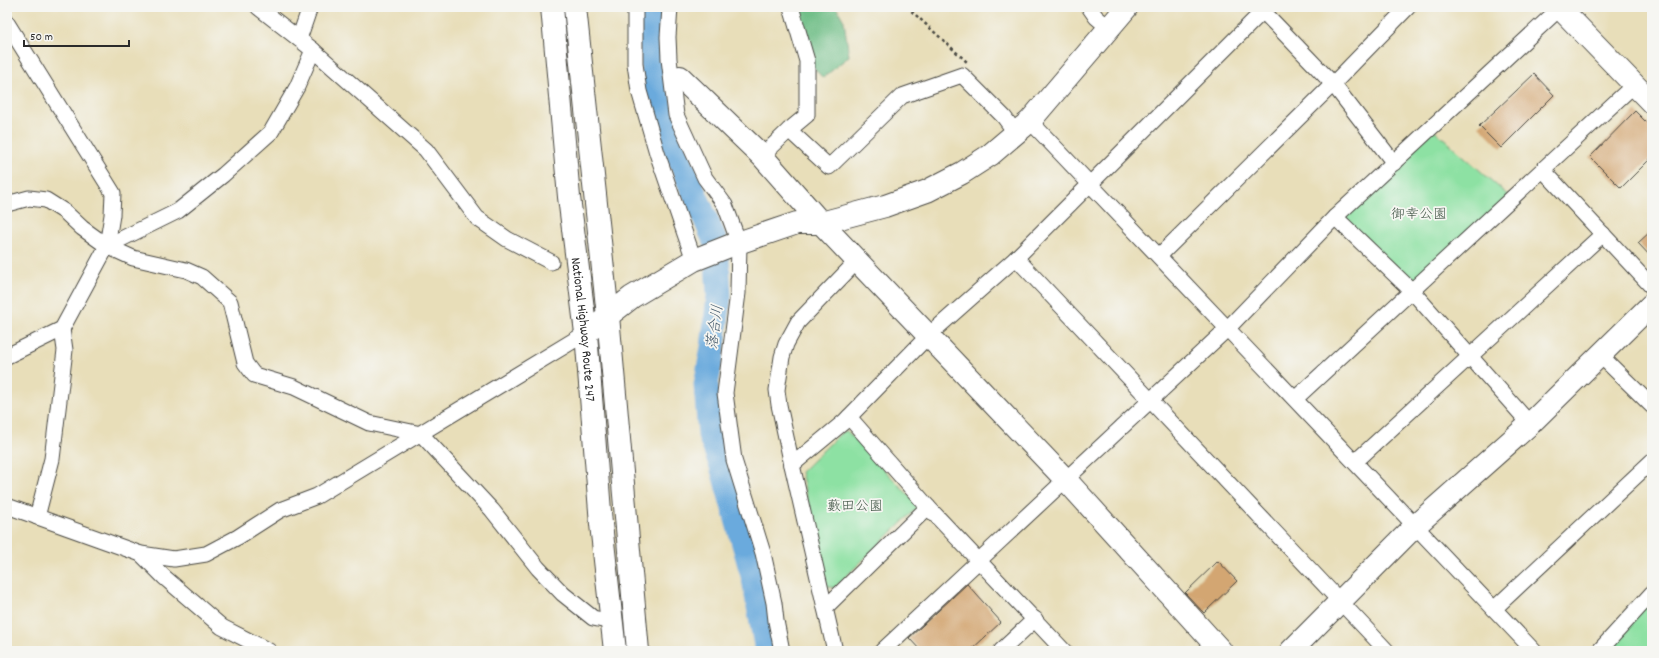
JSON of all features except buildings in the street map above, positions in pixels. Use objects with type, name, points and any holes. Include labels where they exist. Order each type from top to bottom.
[{"type":"main road","name":"National Highway Route 247","points":[[552,7],[569,197],[586,333],[601,524],[614,651]]},
{"type":"main road","name":"National Highway Route 247","points":[[575,7],[608,316],[638,651]]},
{"type":"main road","points":[[586,333],[632,297],[694,260],[797,223],[821,223],[885,206],[927,191],[962,173],[990,155],[1023,126],[1127,7]]},
{"type":"main road","points":[[1560,7],[1652,102]]},
{"type":"main road","points":[[680,77],[762,156],[821,223],[858,260],[1066,480],[1221,651]]},
{"type":"main road","points":[[1291,651],[1415,526],[1530,424],[1652,304]]},
{"type":"street","points":[[258,7],[313,50],[426,150],[477,218],[506,239],[551,262]]},
{"type":"street","points":[[299,39],[310,7]]},
{"type":"street","points":[[635,7],[635,64],[638,91],[657,154],[694,260]]},
{"type":"street","points":[[670,7],[668,38],[669,59],[676,115],[705,178],[725,205],[735,244],[738,293],[724,393],[734,460],[763,553],[774,603],[782,651]]},
{"type":"street","points":[[762,156],[807,115],[807,61],[791,7]]},
{"type":"street","points":[[1089,7],[1096,17],[1109,28]]},
{"type":"street","points":[[1159,256],[1333,84],[1408,7]]},
{"type":"street","points":[[882,651],[1228,328],[1335,217],[1560,7]]},
{"type":"street","points":[[792,465],[849,417],[929,335],[1016,258],[1091,184],[1263,8],[1333,84],[1394,163]]},
{"type":"street","points":[[7,23],[113,193],[112,215],[107,246],[62,329],[7,356]]},
{"type":"street","points":[[107,246],[178,211],[223,175],[270,132],[297,87],[313,50]]},
{"type":"street","points":[[789,130],[830,167],[902,96],[962,75],[1004,117],[1023,126],[1091,184],[1534,651]]},
{"type":"street","points":[[1294,399],[1635,84]]},
{"type":"street","points":[[1543,170],[1652,287]]},
{"type":"street","points":[[7,204],[29,198],[46,200],[65,212],[82,228],[107,246],[132,258],[186,270],[202,277],[230,302],[245,363],[254,375],[294,387],[369,423],[421,434],[492,510],[538,568],[563,594],[593,618],[612,622]]},
{"type":"street","points":[[1335,217],[1412,291],[1530,424]]},
{"type":"street","points":[[1355,462],[1603,234]]},
{"type":"street","points":[[1016,258],[1387,651]]},
{"type":"street","points":[[835,651],[779,405],[777,390],[778,373],[786,344],[798,322],[858,260]]},
{"type":"street","points":[[37,517],[52,459],[65,350],[62,329]]},
{"type":"street","points":[[7,506],[141,554],[174,559],[206,554],[238,537],[280,510],[317,496],[586,333]]},
{"type":"street","points":[[1600,355],[1652,406]]},
{"type":"street","points":[[849,417],[928,506],[1064,651]]},
{"type":"street","points":[[1494,609],[1652,461]]},
{"type":"street","points":[[825,608],[928,506]]},
{"type":"street","points":[[141,554],[164,577],[222,627],[269,651]]},
{"type":"street","points":[[1599,651],[1652,593]]},
{"type":"street","points":[[1001,651],[1034,619]]},
{"type":"green space","points":[[791,7],[836,7],[844,21],[849,56],[823,78],[807,61]]},
{"type":"green space","name":"御幸公園","points":[[1432,128],[1512,199],[1412,291],[1335,217]]},
{"type":"green space","name":"藪田公園","points":[[847,431],[919,506],[834,588],[827,586],[801,472],[842,432]]},
{"type":"green space","points":[[1652,593],[1652,651],[1599,651]]},
{"type":"waterway","name":"落合川","points":[[652,7],[651,36],[654,81],[660,107],[668,133],[716,243],[719,296],[713,347],[706,385],[710,435],[722,466],[754,579],[767,651]]}]
